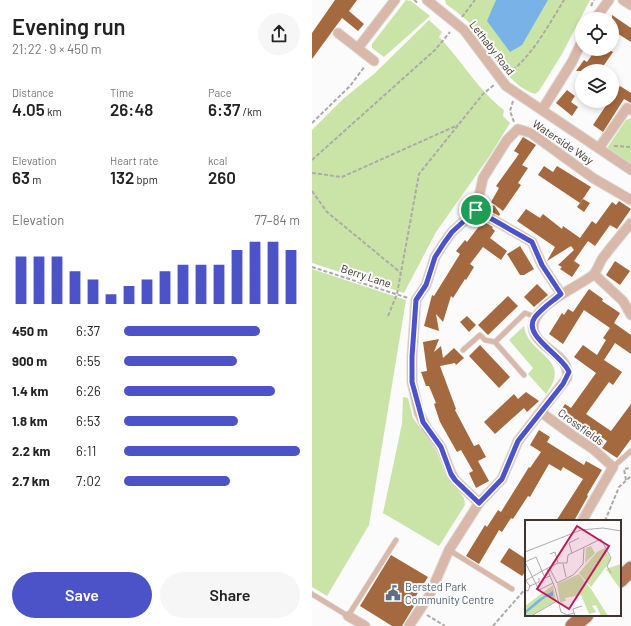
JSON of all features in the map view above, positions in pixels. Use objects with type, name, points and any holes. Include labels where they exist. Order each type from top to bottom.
[{"type":"highway","points":[[621,579],[631,569]]},
{"type":"highway","points":[[573,626],[585,616]]},
{"type":"street","points":[[358,48],[395,0]]},
{"type":"street","points":[[600,12],[609,0]]},
{"type":"street","points":[[623,0],[631,5]]},
{"type":"street","name":"Lethaby Road","points":[[431,1],[457,24],[474,42],[500,80],[506,86],[631,170]]},
{"type":"street","points":[[338,33],[372,60]]},
{"type":"street","points":[[542,110],[572,62],[575,52]]},
{"type":"street","points":[[599,148],[628,108],[631,110]]},
{"type":"street","name":"Waterside Way","points":[[476,210],[483,178],[508,140],[518,129],[531,133],[593,178],[631,200]]},
{"type":"street","points":[[479,503],[455,480],[451,474],[441,447],[427,429],[419,413],[412,382],[412,357],[416,300],[426,285],[435,257],[444,243],[452,232],[476,210],[532,242],[542,265],[561,294]]},
{"type":"street","points":[[409,626],[429,596],[449,550],[479,503],[502,479],[518,441],[542,413],[563,384],[569,372],[564,363],[537,338],[533,328],[533,322],[536,317],[561,294],[594,274],[611,247],[631,224]]},
{"type":"street","points":[[594,274],[623,301],[631,314]]},
{"type":"street","name":"Crossfields","points":[[542,413],[566,432],[593,449],[613,467]]},
{"type":"street","points":[[583,520],[613,467]]},
{"type":"street","points":[[348,616],[365,626]]},
{"type":"lane","points":[[494,342],[525,313],[536,317]]},
{"type":"lane","points":[[463,350],[480,335],[485,340],[494,342],[524,375]]},
{"type":"lane","points":[[613,467],[631,451]]},
{"type":"lane","points":[[312,594],[348,616],[396,540]]},
{"type":"lane","points":[[449,550],[512,589]]},
{"type":"path","points":[[312,160],[435,50],[475,0]]},
{"type":"path","points":[[388,316],[397,294],[419,174],[483,94],[519,66],[538,42],[564,0]]},
{"type":"path","points":[[312,124],[350,86],[372,60]]},
{"type":"path","points":[[512,119],[510,111],[514,100],[519,104]]},
{"type":"path","points":[[312,173],[342,177],[459,125]]},
{"type":"path","points":[[312,191],[327,212],[401,273]]},
{"type":"path","name":"Berry Lane","points":[[312,267],[416,300]]},
{"type":"path","points":[[626,480],[624,469],[631,468]]},
{"type":"path","points":[[606,520],[619,487],[631,476]]},
{"type":"path","points":[[493,626],[525,589]]},
{"type":"path","points":[[419,610],[445,626]]},
{"type":"green space","points":[[406,0],[411,1],[430,16],[384,57],[372,48],[372,44]]},
{"type":"green space","points":[[445,0],[590,0],[584,12],[575,12],[575,29],[562,54],[539,91],[535,94],[525,90],[509,76],[477,31],[446,4]]},
{"type":"green space","points":[[429,20],[442,32],[439,37],[486,94],[504,110],[503,116],[510,123],[489,157],[436,232],[404,293],[312,263],[312,130],[343,99],[375,73]]},
{"type":"green space","points":[[631,118],[631,164],[607,148],[626,120]]},
{"type":"green space","points":[[312,269],[406,300],[369,525],[327,596],[312,587]]},
{"type":"green space","points":[[524,326],[527,336],[547,358],[555,372],[553,382],[546,394],[528,374],[533,368],[509,340]]},
{"type":"green space","points":[[403,397],[408,398],[413,418],[436,450],[446,475],[464,498],[465,505],[439,546],[383,513],[402,424]]},
{"type":"water","points":[[496,0],[548,0],[522,45],[510,52],[487,21]]},
{"type":"building","points":[[335,0],[357,0],[349,11],[364,24],[358,31],[342,18],[312,59],[312,33]]},
{"type":"building","points":[[619,20],[631,28],[631,42],[619,34]]},
{"type":"building","points":[[591,56],[610,56],[605,64],[581,64],[584,60],[587,62]]},
{"type":"building","points":[[620,86],[631,93],[631,103],[624,99],[619,107]]},
{"type":"building","points":[[567,90],[575,96],[571,102],[575,105],[575,108],[577,108],[572,116],[556,103]]},
{"type":"building","points":[[604,108],[618,108],[603,132],[593,125]]},
{"type":"building","points":[[523,137],[536,145],[522,165],[528,168],[518,183],[521,185],[503,211],[491,202],[499,188],[496,186],[519,154],[514,151]]},
{"type":"building","points":[[544,166],[553,172],[557,166],[591,187],[580,203],[538,175]]},
{"type":"building","points":[[583,199],[590,203],[584,212],[577,207]]},
{"type":"building","points":[[619,201],[631,209],[617,229],[610,225],[595,246],[588,241],[574,261],[580,265],[572,277],[560,269],[562,267],[558,265],[574,250],[571,246],[547,261],[555,247],[517,221],[526,209],[540,218],[543,214],[562,229],[563,226],[580,238],[592,221],[596,224],[612,202],[616,205]]},
{"type":"building","points":[[494,205],[500,214],[499,216],[490,211]]},
{"type":"building","points":[[483,221],[493,227],[492,228],[495,231],[490,238],[507,251],[501,260],[483,247],[470,264],[474,267],[466,280],[465,279],[453,298],[451,296],[443,322],[436,314],[439,331],[424,326],[432,295],[434,296],[460,254],[456,251],[465,240],[467,242]]},
{"type":"building","points":[[520,246],[534,269],[524,275],[520,275],[507,254]]},
{"type":"building","points":[[615,261],[630,271],[620,285],[606,275]]},
{"type":"building","points":[[537,284],[548,295],[534,307],[524,297]]},
{"type":"building","points":[[589,289],[603,299],[602,301],[620,313],[614,323],[631,335],[631,354],[615,343],[604,360],[622,372],[613,385],[609,382],[586,414],[611,431],[631,404],[631,439],[617,458],[602,448],[607,441],[576,420],[572,426],[557,416],[565,404],[571,408],[596,373],[574,357],[583,345],[597,355],[606,340],[603,338],[610,328],[584,310],[563,344],[549,334],[562,313],[564,315],[568,309],[573,312]]},
{"type":"building","points":[[508,296],[518,306],[488,335],[478,325]]},
{"type":"building","points":[[467,316],[476,325],[469,332],[460,322]]},
{"type":"building","points":[[439,339],[434,352],[441,346],[443,358],[454,348],[464,358],[456,365],[455,363],[440,366],[456,409],[455,410],[474,446],[479,444],[486,457],[478,461],[489,481],[476,488],[469,473],[473,471],[461,450],[457,452],[440,422],[434,404],[436,403],[429,386],[426,386],[421,372],[427,371],[423,342]]},
{"type":"building","points":[[480,345],[510,377],[499,388],[469,356]]},
{"type":"building","points":[[526,392],[539,401],[527,412],[524,408],[495,434],[484,422],[514,394],[518,399]]},
{"type":"building","points":[[539,430],[550,437],[547,442],[584,465],[586,461],[602,470],[575,520],[557,520],[583,479],[563,467],[561,471],[549,464],[530,497],[528,496],[513,519],[511,518],[502,532],[499,530],[479,564],[466,556],[485,525],[487,527],[498,510],[501,512],[529,467],[530,468],[541,452],[530,445]]},
{"type":"building","points":[[509,548],[525,558],[525,572],[522,576],[500,562]]},
{"type":"building","name":"Bersted Park Community Centre","points":[[391,555],[428,577],[414,599],[417,601],[402,626],[392,626],[360,606]]},
{"type":"place","name":"Bersted Park Community Centre","points":[[393,593]]},
{"type":"route","points":[[476,210],[526,238],[532,242],[535,247],[542,265],[561,294],[536,317],[533,322],[534,333],[537,338],[564,363],[569,372],[567,378],[542,413],[518,441],[502,479],[479,503],[467,493],[451,474],[441,447],[427,429],[419,413],[412,382],[412,357],[416,300],[426,285],[431,274],[435,257],[444,243],[452,232],[476,210]]}]
